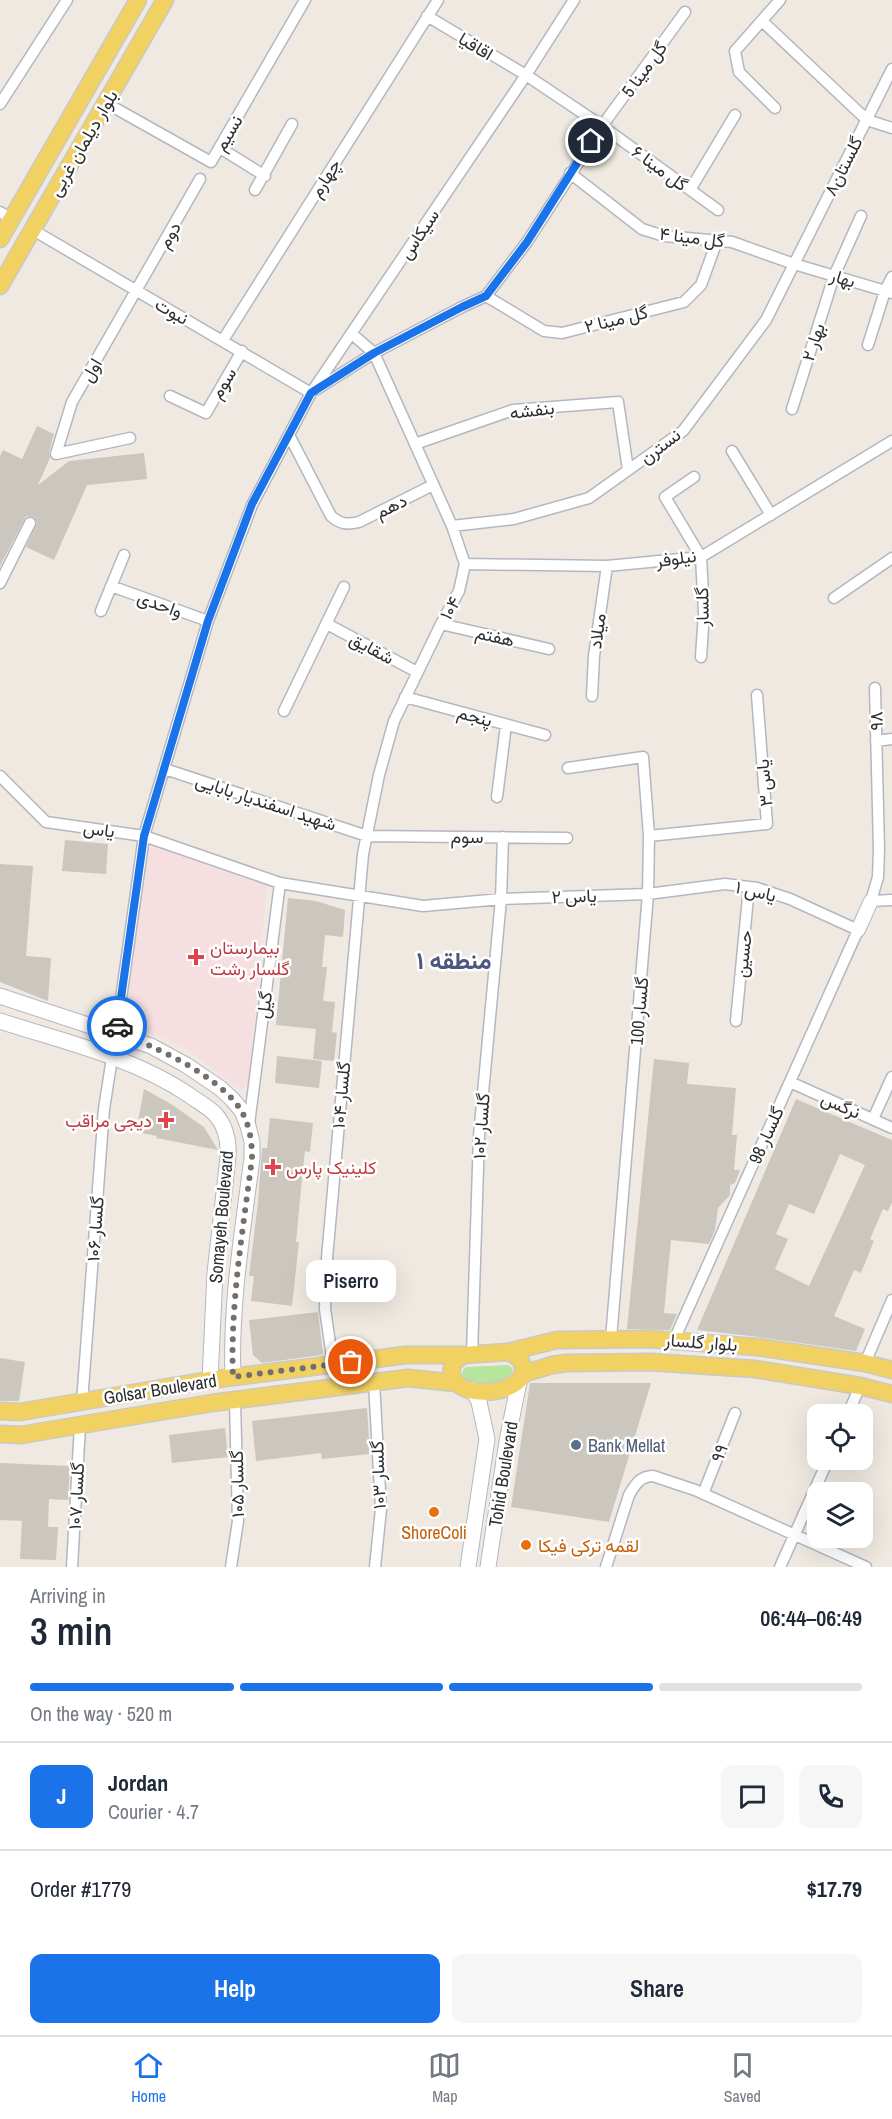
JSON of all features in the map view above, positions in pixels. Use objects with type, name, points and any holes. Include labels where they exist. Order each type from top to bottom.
[{"type":"main road","name":"بلوار دیلمان غربی","points":[[0,239],[6,215],[138,0]]},
{"type":"main road","name":"بلوار دیلمان غربی","points":[[0,286],[165,0]]},
{"type":"main road","points":[[126,21],[146,33]]},
{"type":"main road","points":[[0,1025],[4,998]]},
{"type":"main road","name":"Somayeh Boulevard","points":[[4,998],[151,1046],[186,1065],[220,1088],[242,1111],[252,1142],[252,1158],[238,1276],[233,1377]]},
{"type":"main road","name":"Somayeh Boulevard","points":[[0,1025],[141,1067],[174,1085],[215,1114],[226,1133],[228,1156],[215,1273],[210,1380]]},
{"type":"main road","points":[[112,1058],[116,1034]]},
{"type":"main road","name":"بلوار گلسار","points":[[467,1354],[508,1352],[557,1340],[674,1340],[758,1347],[865,1363],[892,1370]]},
{"type":"main road","points":[[508,1352],[520,1359],[523,1366],[521,1378]]},
{"type":"main road","points":[[456,1383],[452,1376],[453,1363],[467,1354]]},
{"type":"main road","name":"Golsar Boulevard","points":[[0,1411],[20,1412],[210,1380],[406,1355],[467,1354]]},
{"type":"main road","name":"بلوار گلسار","points":[[474,1390],[503,1389],[521,1378],[552,1365],[650,1362],[755,1369],[860,1386],[892,1394]]},
{"type":"main road","points":[[233,1377],[235,1401]]},
{"type":"main road","name":"Golsar Boulevard","points":[[0,1434],[21,1435],[212,1403],[408,1378],[456,1383],[474,1390]]},
{"type":"main road","name":"Tohid Boulevard","points":[[488,1567],[507,1441],[521,1378]]},
{"type":"main road","points":[[210,1380],[212,1403]]},
{"type":"main road","name":"Tohid Boulevard","points":[[468,1567],[487,1439],[474,1390]]},
{"type":"street","points":[[0,104],[67,0]]},
{"type":"street","name":"چهارم","points":[[223,340],[438,0]]},
{"type":"street","name":"سیکاس","points":[[116,1034],[144,836],[208,621],[252,504],[311,393],[526,75],[574,0]]},
{"type":"street","points":[[775,108],[739,72],[735,51],[780,0]]},
{"type":"street","name":"نسیم","points":[[106,103],[211,162],[300,2]]},
{"type":"street","name":"گل مینا 5","points":[[486,296],[527,242],[602,126],[685,12]]},
{"type":"street","name":"اقاقیا","points":[[427,16],[526,75],[602,126]]},
{"type":"street","points":[[762,21],[867,120],[892,128]]},
{"type":"street","name":"گلستان۸","points":[[794,264],[892,69]]},
{"type":"street","points":[[690,190],[735,115]]},
{"type":"street","points":[[255,190],[265,176],[292,124]]},
{"type":"street","name":"گل مینا ۶","points":[[602,126],[717,210]]},
{"type":"street","points":[[220,148],[265,176]]},
{"type":"street","name":"گل مینا ۴","points":[[570,173],[642,229],[664,236],[732,242],[794,264]]},
{"type":"street","name":"دوم","points":[[137,290],[200,179]]},
{"type":"street","name":"بهار ۲","points":[[792,409],[834,276],[861,216]]},
{"type":"street","name":"نبوت","points":[[33,230],[311,393]]},
{"type":"street","name":"گل مینا ۲","points":[[486,296],[544,331],[562,333],[684,302],[701,285],[717,241]]},
{"type":"street","name":"بهار","points":[[794,264],[888,292]]},
{"type":"street","name":"نسترن","points":[[452,526],[514,519],[589,498],[683,431],[766,320],[794,264]]},
{"type":"street","points":[[868,345],[892,277]]},
{"type":"street","name":"اول","points":[[130,438],[56,454],[72,402],[137,290]]},
{"type":"street","points":[[311,393],[374,353],[486,296]]},
{"type":"street","points":[[352,333],[374,353],[452,526],[465,564]]},
{"type":"street","name":"سوم","points":[[170,396],[206,413],[242,351]]},
{"type":"street","name":"بنفشه","points":[[415,444],[513,410],[618,402],[628,470]]},
{"type":"street","name":"دهم","points":[[289,435],[331,516],[338,522],[348,524],[359,522],[433,485]]},
{"type":"street","name":"نیلوفر","points":[[465,564],[607,566],[701,557],[892,441]]},
{"type":"street","points":[[732,451],[771,514]]},
{"type":"street","points":[[694,477],[665,497],[701,557]]},
{"type":"street","points":[[0,583],[30,523]]},
{"type":"street","points":[[101,611],[124,555]]},
{"type":"street","name":"گلسار","points":[[701,557],[704,613],[701,657]]},
{"type":"street","points":[[834,598],[892,558]]},
{"type":"street","name":"۱۰۴","points":[[359,897],[367,836],[379,776],[394,721],[459,591],[465,564]]},
{"type":"street","name":"میلاد","points":[[592,696],[594,656],[607,566]]},
{"type":"street","name":"واحدی","points":[[111,586],[208,621]]},
{"type":"street","points":[[284,711],[344,586]]},
{"type":"street","name":"شقایق","points":[[327,624],[417,672]]},
{"type":"street","name":"هفتم","points":[[441,624],[549,649]]},
{"type":"street","name":"۹۸","points":[[858,930],[871,901],[878,877],[875,688]]},
{"type":"street","name":"یاس ۳","points":[[649,837],[768,824],[757,695]]},
{"type":"street","name":"پنجم","points":[[405,697],[545,735]]},
{"type":"street","points":[[497,797],[506,724]]},
{"type":"street","points":[[876,741],[892,739]]},
{"type":"street","name":"گلسار 100","points":[[568,768],[643,757],[649,837],[648,894],[611,1339]]},
{"type":"street","name":"شهید اسفندیار بابایی","points":[[165,769],[367,836]]},
{"type":"street","name":"یاس","points":[[0,776],[46,822],[144,836],[280,884]]},
{"type":"street","name":"سوم","points":[[367,836],[567,838]]},
{"type":"street","name":"گلسار ۱۰۲","points":[[467,1354],[479,1136],[501,899],[503,837]]},
{"type":"street","points":[[280,884],[359,897]]},
{"type":"street","name":"گیل","points":[[248,1126],[280,884]]},
{"type":"street","name":"یاس ۱","points":[[648,894],[726,884],[749,887],[790,899],[858,930]]},
{"type":"street","name":"حسین","points":[[736,1021],[749,887]]},
{"type":"street","name":"یاس ۲","points":[[359,897],[423,906],[501,899],[648,894]]},
{"type":"street","name":"گلسار ۱۰۴","points":[[333,1364],[325,1309],[327,1258],[359,897]]},
{"type":"street","points":[[871,901],[892,900]]},
{"type":"street","name":"گلسار 98","points":[[674,1340],[858,930]]},
{"type":"street","name":"گلسار ۱۰۶","points":[[82,1402],[104,1109],[112,1058]]},
{"type":"street","points":[[873,1119],[892,1077]]},
{"type":"street","name":"نرگس","points":[[790,1082],[892,1128]]},
{"type":"street","points":[[865,1363],[892,1300]]},
{"type":"street","name":"گلسار ۱۰۳","points":[[374,1382],[381,1509],[375,1567]]},
{"type":"street","points":[[852,1404],[860,1386]]},
{"type":"street","name":"گلسار ۱۰۵","points":[[231,1567],[238,1521],[235,1401]]},
{"type":"street","name":"۹۹","points":[[704,1494],[735,1413]]},
{"type":"street","name":"گلسار ۱۰۷","points":[[72,1567],[80,1425]]},
{"type":"street","points":[[780,1567],[823,1470]]},
{"type":"street","points":[[606,1567],[628,1495],[646,1476],[653,1476],[704,1494],[866,1567]]},
{"type":"shaded area","name":"بیمارستان گلسار رشت","points":[[145,842],[267,884],[249,1083],[241,1090],[189,1051],[162,1037],[125,1029]]},
{"type":"green space","points":[[508,1365],[512,1368],[512,1374],[501,1382],[474,1382],[462,1376],[466,1367]]},
{"type":"building","points":[[37,426],[54,434],[49,452],[50,458],[38,485],[69,461],[144,453],[147,479],[87,485],[54,560],[26,547],[37,523],[34,517],[26,516],[0,566],[0,456],[3,450],[22,459]]},
{"type":"building","points":[[65,840],[108,844],[106,874],[62,871]]},
{"type":"building","points":[[0,864],[33,866],[26,956],[51,958],[48,1001],[0,982]]},
{"type":"building","points":[[288,898],[316,901],[345,910],[343,937],[325,935],[322,967],[327,967],[323,1001],[335,1002],[332,1032],[337,1033],[334,1061],[313,1059],[316,1029],[276,1025]]},
{"type":"building","points":[[277,1056],[322,1061],[319,1088],[275,1083]]},
{"type":"building","points":[[654,1059],[689,1063],[687,1084],[736,1088],[732,1135],[737,1135],[734,1170],[740,1170],[735,1183],[730,1185],[730,1195],[718,1208],[715,1230],[709,1244],[671,1240],[664,1313],[677,1314],[670,1330],[627,1329]]},
{"type":"building","points":[[144,1089],[204,1127],[218,1150],[136,1132]]},
{"type":"building","points":[[796,1099],[892,1140],[892,1202],[888,1211],[883,1209],[870,1239],[874,1241],[861,1273],[854,1270],[834,1316],[865,1329],[856,1351],[697,1330]],"holes":[[[840,1154],[865,1165],[809,1286],[775,1269],[788,1239],[776,1234],[789,1204],[814,1214]]]},
{"type":"building","points":[[270,1118],[313,1123],[310,1152],[305,1151],[292,1306],[251,1301],[254,1276],[249,1276],[262,1148],[267,1148]]},
{"type":"building","points":[[318,1312],[322,1355],[262,1363],[253,1355],[249,1320]]},
{"type":"building","points":[[0,1358],[25,1362],[19,1401],[0,1401]]},
{"type":"building","name":"Bank Mellat","points":[[530,1383],[651,1383],[609,1522],[511,1507]]},
{"type":"building","points":[[367,1408],[370,1454],[322,1459],[321,1453],[256,1461],[252,1421]]},
{"type":"building","points":[[225,1428],[228,1457],[172,1463],[169,1435]]},
{"type":"building","points":[[0,1463],[70,1466],[68,1500],[49,1499],[48,1527],[58,1527],[56,1560],[20,1559],[22,1521],[0,1520]]},
{"type":"way so far","points":[[117,1026],[116,1034],[151,1046],[186,1065],[220,1088],[242,1111],[248,1126],[252,1142],[252,1158],[238,1276],[233,1377],[351,1362]]},
{"type":"place","name":"بیمارستان گلسار رشت","points":[[196,957]]},
{"type":"place","name":"دیجی مراقب","points":[[166,1120]]},
{"type":"place","name":"کلینیک پارس","points":[[273,1167]]},
{"type":"place","name":"Piserro","points":[[351,1362]]},
{"type":"place","name":"Bank Mellat","points":[[576,1445]]},
{"type":"place","name":"ShoreColi","points":[[434,1512]]},
{"type":"place","name":"لقمه ترکی فیکا","points":[[526,1545]]},
{"type":"district","name":"منطقه ۱","points":[[454,960]]},
{"type":"route","points":[[117,1026],[144,836],[208,621],[252,504],[311,393],[374,353],[486,296],[527,242],[591,141]]}]
